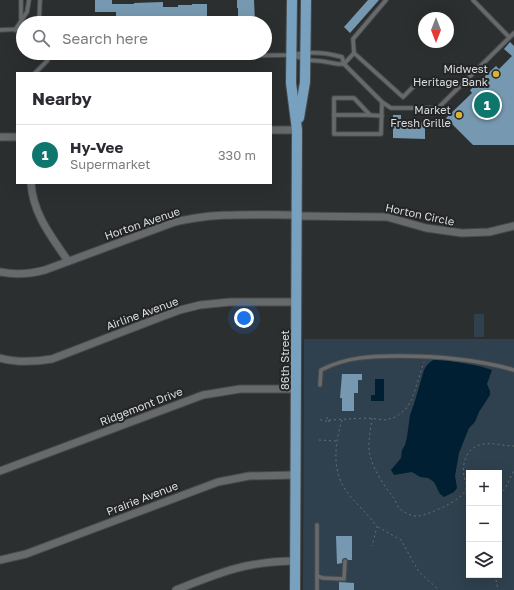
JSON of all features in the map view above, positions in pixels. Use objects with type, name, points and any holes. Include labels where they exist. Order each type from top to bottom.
[{"type":"main road","name":"86th Street","points":[[292,0],[291,83],[297,130],[295,590]]},
{"type":"main road","name":"86th Street","points":[[297,130],[305,82],[306,0]]},
{"type":"street","points":[[272,130],[297,130]]},
{"type":"street","points":[[0,137],[16,137]]},
{"type":"street","points":[[31,184],[34,204],[42,222],[68,261]]},
{"type":"street","name":"Horton Circle","points":[[296,215],[387,217],[426,228],[462,233],[489,232],[514,226]]},
{"type":"street","name":"Horton Avenue","points":[[0,272],[16,274],[35,272],[186,219],[217,216],[296,215]]},
{"type":"street","name":"Airline Avenue","points":[[0,358],[14,361],[33,362],[52,359],[180,310],[200,306],[230,302],[296,302]]},
{"type":"street","name":"Ridgemont Drive","points":[[0,471],[203,395],[240,389],[296,389]]},
{"type":"street","name":"Prairie Avenue","points":[[0,560],[26,554],[218,482],[249,476],[295,475]]},
{"type":"street","points":[[176,590],[223,571],[242,566],[261,562],[295,561]]},
{"type":"lane","points":[[21,0],[22,16]]},
{"type":"lane","points":[[24,16],[27,12],[29,0]]},
{"type":"lane","points":[[39,16],[40,0]]},
{"type":"lane","points":[[386,0],[353,39],[354,53],[403,97],[414,86]]},
{"type":"lane","points":[[472,0],[510,37]]},
{"type":"lane","points":[[0,30],[15,30]]},
{"type":"lane","points":[[272,55],[334,55],[342,57],[344,64],[382,102],[391,108],[438,108],[514,33]]},
{"type":"lane","points":[[291,55],[306,56],[321,61],[344,64],[354,53]]},
{"type":"lane","points":[[36,72],[48,60]]},
{"type":"lane","points":[[370,115],[354,98],[334,98],[334,134],[381,134],[382,102]]},
{"type":"lane","points":[[334,115],[382,116]]},
{"type":"lane","points":[[320,386],[321,370],[347,360],[364,357],[430,356],[454,358],[491,364],[514,370]]},
{"type":"lane","points":[[317,525],[317,590]]},
{"type":"lane","points":[[317,576],[344,579],[345,561]]},
{"type":"path","points":[[320,420],[326,420],[326,422],[329,422],[329,420],[372,418],[391,419],[396,417],[406,409],[414,395],[425,360],[430,356]]},
{"type":"path","points":[[372,418],[369,444],[370,454],[374,464],[385,487],[394,498],[398,507],[410,515],[417,517],[435,511],[456,500],[465,493],[466,488],[463,475],[463,466],[468,453],[472,449],[486,443],[514,446]]},
{"type":"path","points":[[342,420],[336,441],[337,473],[339,479],[346,491],[377,527],[401,540],[419,572],[439,590]]},
{"type":"path","points":[[319,440],[336,441]]},
{"type":"path","points":[[502,491],[514,470]]},
{"type":"path","points":[[372,546],[377,527]]},
{"type":"path","points":[[496,578],[498,590]]},
{"type":"shaded area","points":[[474,314],[484,314],[484,337],[474,337]]},
{"type":"shaded area","points":[[304,339],[514,339],[514,590],[303,590]]},
{"type":"shaded area","points":[[439,359],[479,366],[492,370],[487,384],[490,395],[479,412],[475,422],[469,428],[459,453],[455,476],[457,488],[454,492],[444,497],[440,494],[434,482],[428,478],[420,477],[412,472],[394,475],[391,470],[401,458],[402,450],[407,437],[410,415],[424,370],[430,362]]},
{"type":"shaded area","points":[[375,379],[384,379],[384,401],[371,401],[371,395],[375,395]]},
{"type":"building","points":[[95,0],[112,0],[112,4],[163,2],[163,7],[207,4],[207,16],[116,16],[116,12],[95,12]]},
{"type":"building","points":[[237,0],[254,0],[255,16],[238,16]]},
{"type":"building","points":[[368,0],[379,0],[350,33],[344,27]]},
{"type":"building","points":[[510,42],[514,46],[514,145],[473,145],[446,118],[472,93],[470,90],[496,66],[499,69],[512,56],[504,49]]},
{"type":"building","points":[[393,115],[401,115],[401,120],[425,122],[425,139],[393,138]]},
{"type":"building","points":[[342,374],[362,374],[362,380],[358,380],[358,393],[354,393],[354,411],[342,411],[342,398],[340,398]]},
{"type":"building","points":[[336,536],[352,536],[352,560],[344,558],[342,563],[337,564]]},
{"type":"building","points":[[339,582],[354,583],[354,590],[339,590]]},
{"type":"place","name":"Midwest Heritage Bank","points":[[496,74]]},
{"type":"place","name":"Hy-Vee","points":[[487,105]]},
{"type":"place","name":"Market Fresh Grille","points":[[459,115]]}]
